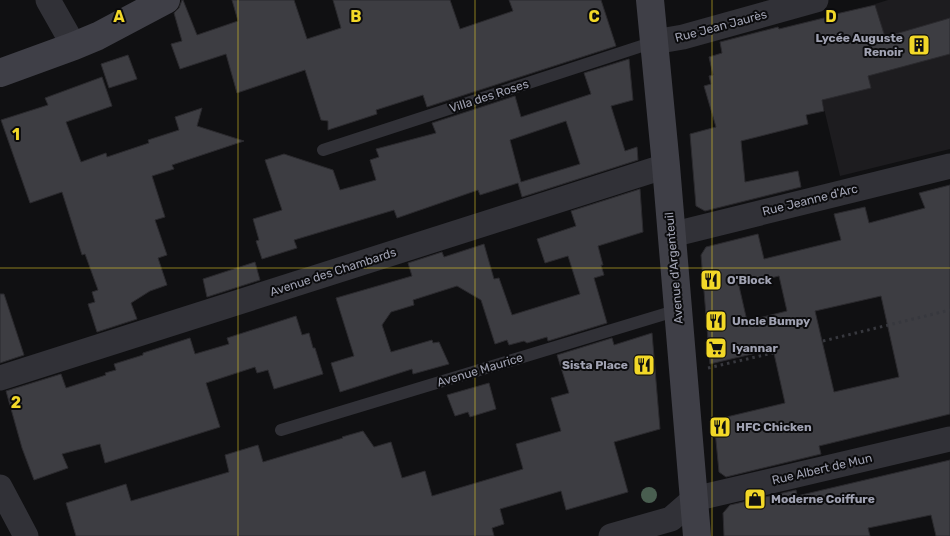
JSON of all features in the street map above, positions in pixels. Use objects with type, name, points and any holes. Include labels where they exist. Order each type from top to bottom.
[{"type":"main road","points":[[0,73],[98,36],[166,0]]},
{"type":"main road","name":"Avenue d'Argenteuil","points":[[650,0],[697,536]]},
{"type":"street","points":[[48,0],[74,46]]},
{"type":"street","name":"Rue Jean Jaurès","points":[[654,42],[683,37],[816,0]]},
{"type":"street","name":"Avenue des Chambards","points":[[0,378],[666,166]]},
{"type":"street","name":"Rue Jeanne d'Arc","points":[[671,235],[950,166]]},
{"type":"street","name":"Rue Albert de Mun","points":[[694,499],[950,439]]},
{"type":"street","points":[[0,487],[26,536]]},
{"type":"street","points":[[611,536],[671,519],[694,499]]},
{"type":"lane","name":"Villa des Roses","points":[[323,150],[654,42]]},
{"type":"lane","name":"Avenue Maurice","points":[[281,430],[678,310]]},
{"type":"path","points":[[823,341],[950,310]]},
{"type":"path","points":[[684,374],[773,353]]},
{"type":"shaded area","points":[[888,0],[950,0],[950,149],[840,176],[822,100],[856,31],[881,24],[875,4]]},
{"type":"building","points":[[182,0],[197,35],[238,21],[232,0],[294,0],[307,39],[341,28],[333,0],[450,0],[460,29],[513,11],[509,0],[601,0],[616,46],[427,107],[423,95],[376,110],[377,114],[328,130],[328,121],[321,120],[305,70],[237,93],[226,54],[180,69],[171,44],[182,41],[174,13],[179,8]]},
{"type":"building","points":[[875,5],[885,37],[950,18],[950,54],[868,76],[871,88],[822,100],[824,111],[806,115],[808,124],[741,141],[745,182],[798,171],[801,187],[705,211],[696,206],[690,134],[716,127],[704,86],[711,84],[709,76],[713,75],[709,57],[722,53],[720,42]]},
{"type":"building","points":[[128,55],[137,79],[109,88],[101,64]]},
{"type":"building","points":[[629,59],[633,100],[611,106],[625,151],[637,147],[638,160],[522,197],[518,183],[480,195],[478,190],[397,218],[394,210],[294,240],[297,248],[262,259],[256,241],[259,240],[253,219],[282,210],[265,160],[284,154],[333,170],[340,190],[376,180],[370,160],[379,157],[376,149],[436,133],[432,123],[515,96],[521,117],[591,94],[584,73]],"holes":[[[566,121],[580,164],[521,182],[510,140]]]},
{"type":"building","points":[[102,77],[112,106],[66,122],[81,162],[106,153],[107,157],[149,143],[148,140],[179,130],[175,117],[202,108],[197,126],[244,141],[172,165],[174,169],[152,176],[165,217],[155,220],[167,255],[158,258],[167,285],[150,291],[131,303],[137,319],[97,332],[88,304],[95,302],[92,292],[98,290],[85,254],[82,255],[62,192],[30,203],[1,120],[48,105],[45,98]]},
{"type":"building","points":[[950,185],[950,414],[819,446],[821,454],[726,477],[719,472],[714,420],[785,403],[773,349],[710,364],[701,255],[706,247],[758,234],[764,259],[841,240],[834,214],[865,207],[869,223],[925,208],[919,193]],"holes":[[[779,276],[787,311],[747,321],[739,286]],[[881,296],[899,377],[834,392],[815,311]]]},
{"type":"building","points":[[640,189],[643,232],[598,246],[604,275],[594,278],[607,323],[548,341],[547,337],[527,343],[524,341],[509,345],[507,340],[495,344],[481,300],[457,286],[413,300],[414,305],[391,312],[382,325],[391,352],[432,340],[433,343],[439,342],[449,364],[413,374],[412,369],[340,392],[331,363],[354,356],[336,298],[412,276],[408,263],[442,252],[444,257],[484,244],[494,279],[499,278],[512,315],[580,294],[568,256],[545,263],[537,239],[576,226],[571,211]]},
{"type":"building","points":[[255,262],[260,280],[207,297],[203,279]]},
{"type":"building","points":[[0,294],[4,294],[24,355],[0,363]]},
{"type":"building","points":[[296,316],[302,335],[309,333],[323,374],[274,389],[268,370],[257,373],[255,367],[206,383],[220,427],[105,463],[100,444],[62,454],[68,468],[34,480],[22,448],[6,391],[61,374],[66,388],[116,370],[114,364],[190,338],[195,354],[229,344],[227,338]]},
{"type":"building","points":[[652,333],[660,429],[614,442],[628,492],[566,510],[561,491],[500,509],[504,524],[492,528],[494,536],[76,536],[66,503],[126,484],[131,501],[229,472],[225,455],[258,445],[263,462],[363,431],[374,447],[391,442],[402,478],[425,471],[432,496],[523,469],[516,444],[561,431],[551,398],[569,393],[557,355],[612,338],[614,345]]},
{"type":"building","points":[[489,383],[496,409],[470,417],[468,412],[455,416],[447,395]]},
{"type":"building","points":[[950,460],[950,536],[936,536],[931,515],[868,528],[870,536],[724,536],[723,513],[730,505],[796,490],[797,496]]},
{"type":"place","name":"Lycée Auguste Renoir","points":[[919,45]]},
{"type":"place","name":"O'Block","points":[[711,280]]},
{"type":"place","name":"Uncle Bumpy","points":[[716,321]]},
{"type":"place","name":"Iyannar","points":[[716,348]]},
{"type":"place","name":"Sista Place","points":[[644,365]]},
{"type":"place","name":"HFC Chicken","points":[[720,427]]},
{"type":"place","name":"Moderne Coiffure","points":[[755,499]]}]
